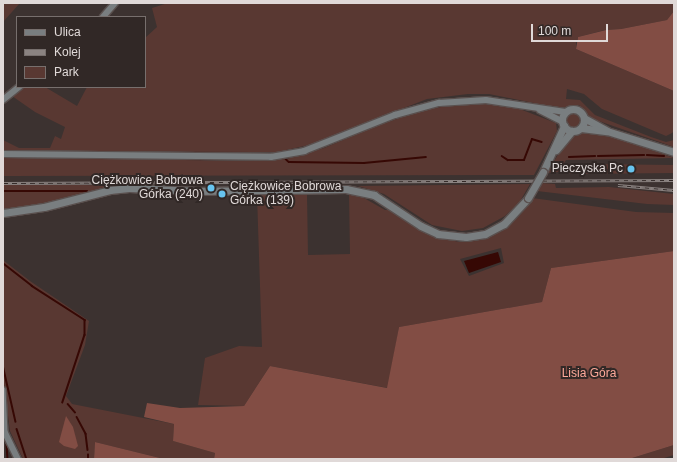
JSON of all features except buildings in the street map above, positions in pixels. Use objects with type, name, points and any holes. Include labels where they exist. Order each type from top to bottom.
[{"type":"street","points":[[104,16],[115,3]]},
{"type":"street","points":[[3,100],[18,88]]},
{"type":"street","points":[[3,154],[271,157],[304,151],[395,115],[439,103],[486,100],[565,112],[577,109],[584,118],[607,131]]},
{"type":"street","points":[[540,109],[572,131]]},
{"type":"street","points":[[3,213],[44,207],[122,189],[197,191],[346,189],[374,195],[421,226],[438,234],[466,237],[485,234],[504,224],[528,198],[554,152],[563,124],[565,112]]},
{"type":"street","points":[[581,128],[584,118]]},
{"type":"street","points":[[554,152],[572,131],[581,128],[607,131],[674,152]]},
{"type":"street","points":[[3,390],[4,433],[18,459]]},
{"type":"green space","points":[[3,3],[20,3],[3,22]]},
{"type":"green space","points":[[168,3],[674,3],[674,11],[667,20],[621,29],[605,30],[578,37],[576,43],[576,49],[674,91],[674,131],[672,133],[666,136],[602,109],[584,94],[567,89],[566,99],[580,100],[595,115],[651,137],[666,142],[674,140],[674,147],[590,118],[579,105],[558,108],[489,94],[468,94],[427,99],[309,145],[277,152],[3,151],[3,140],[19,148],[50,148],[55,136],[61,139],[65,127],[35,112],[12,96],[22,88],[47,88],[77,106],[86,88],[146,88],[146,37],[157,27],[152,8]]},
{"type":"green space","points":[[674,11],[674,91],[576,49],[578,37],[606,30],[621,29],[667,20]]},
{"type":"green space","points":[[471,103],[512,106],[556,123],[557,131],[534,175],[3,176],[3,157],[244,161],[286,159],[324,148],[376,126],[426,109]]},
{"type":"green space","points":[[573,112],[580,117],[581,120],[576,127],[573,128],[566,123],[565,120],[570,113]]},
{"type":"green space","points":[[586,130],[634,143],[674,158],[566,160],[558,172],[547,173],[568,138]]},
{"type":"green space","points":[[584,164],[674,165],[674,173],[569,174]]},
{"type":"green space","points":[[541,183],[555,184],[556,188],[609,187],[674,194],[674,205],[647,204],[537,191]]},
{"type":"green space","points":[[530,184],[519,203],[505,216],[483,228],[462,231],[432,225],[384,194],[358,186]]},
{"type":"green space","points":[[3,185],[112,186],[30,208],[3,210]]},
{"type":"green space","points":[[307,194],[308,255],[350,254],[349,194],[364,198],[385,210],[392,210],[430,235],[459,242],[481,239],[502,231],[520,215],[532,198],[636,212],[674,213],[674,251],[551,268],[542,302],[399,327],[388,388],[270,366],[244,406],[198,405],[205,358],[239,346],[262,347],[257,195]],"holes":[[[501,248],[504,263],[469,276],[460,259]]]},
{"type":"green space","name":"Lisia Góra","points":[[674,251],[674,445],[629,459],[214,459],[215,453],[173,441],[174,424],[144,417],[147,403],[180,408],[244,406],[270,366],[387,388],[399,327],[542,302],[551,268]]},
{"type":"green space","points":[[3,260],[30,281],[89,321],[85,345],[66,396],[72,404],[174,424],[173,441],[215,453],[214,459],[164,459],[95,442],[94,459],[23,459],[10,431],[3,377]]},
{"type":"green space","points":[[66,416],[73,427],[78,446],[75,449],[64,446],[59,442]]},
{"type":"green space","points":[[95,442],[164,459],[94,459]]},
{"type":"green space","points":[[674,445],[674,455],[661,459],[629,459]]},
{"type":"shaded area","points":[[498,252],[501,262],[469,273],[464,261]]},
{"type":"waterway","points":[[502,156],[508,160],[524,160],[532,139],[542,142]]},
{"type":"waterway","points":[[598,156],[644,155]]},
{"type":"waterway","points":[[647,155],[664,156]]},
{"type":"waterway","points":[[569,157],[595,156]]},
{"type":"waterway","points":[[286,159],[289,162],[364,163],[426,157]]},
{"type":"waterway","points":[[3,191],[87,191]]},
{"type":"waterway","points":[[3,263],[32,286],[85,320],[85,335],[63,402]]},
{"type":"waterway","points":[[3,365],[16,422]]},
{"type":"waterway","points":[[68,404],[75,412]]},
{"type":"waterway","points":[[77,417],[86,434],[88,450]]},
{"type":"waterway","points":[[17,429],[27,459]]},
{"type":"waterway","points":[[7,445],[8,459]]},
{"type":"railway","points":[[3,183],[674,180]]},
{"type":"railway","points":[[618,185],[674,190]]},
{"type":"place","name":"Pieczyska Pc","points":[[631,169]]},
{"type":"place","name":"Ciężkowice Bobrowa Górka (240)","points":[[211,188]]},
{"type":"place","name":"Ciężkowice Bobrowa Górka (139)","points":[[222,194]]}]
